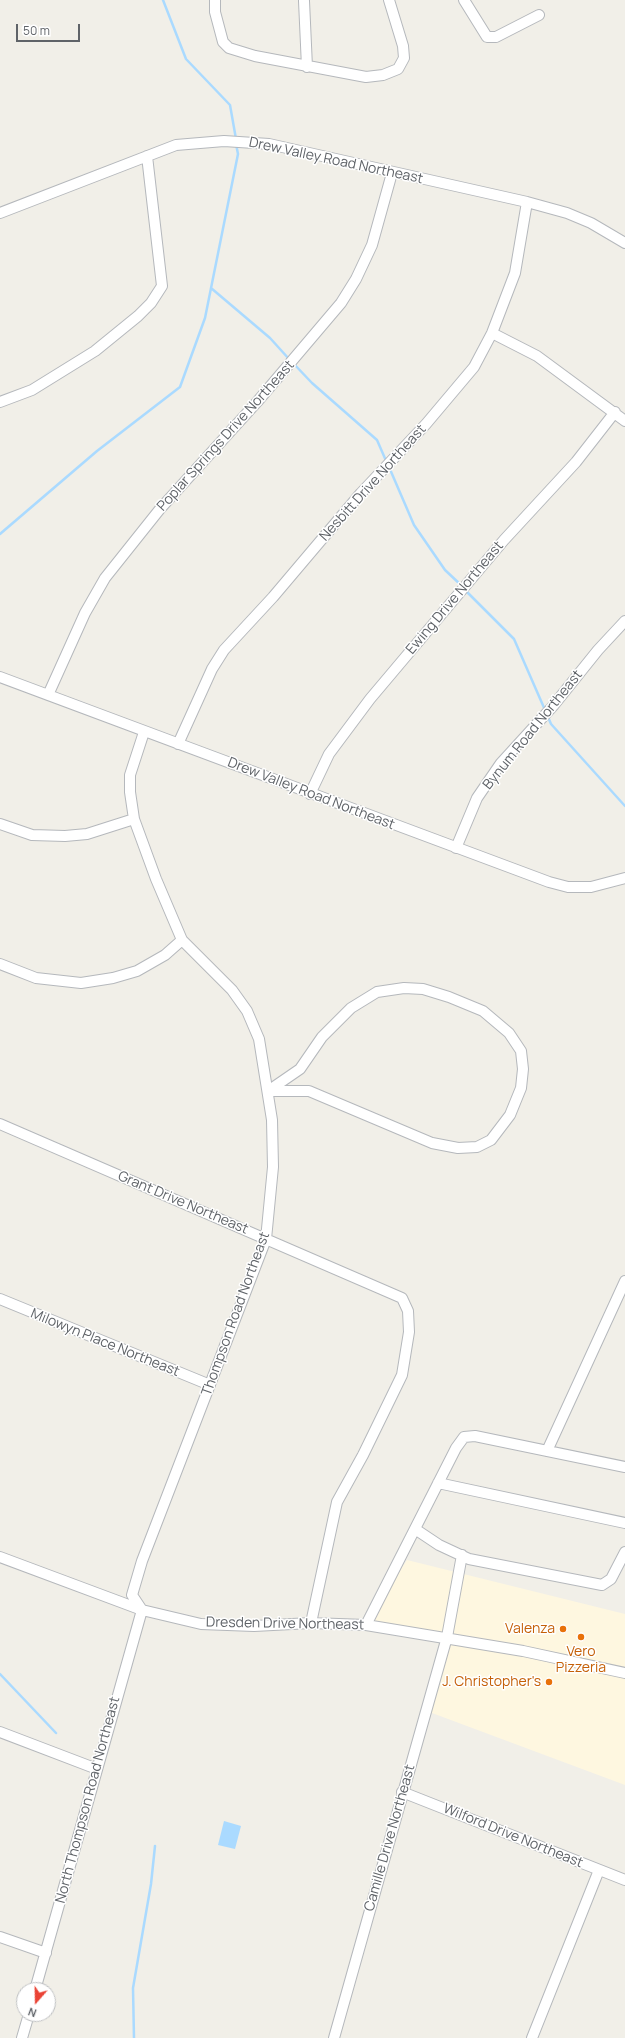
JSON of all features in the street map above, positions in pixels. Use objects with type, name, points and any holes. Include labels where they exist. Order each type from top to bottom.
[{"type":"street","points":[[215,0],[215,12],[223,42],[229,48],[255,56],[366,77],[383,75],[398,69],[404,58],[403,46],[390,0]]},
{"type":"street","points":[[464,0],[487,37],[496,37],[539,15]]},
{"type":"street","points":[[304,1],[307,66]]},
{"type":"street","name":"Drew Valley Road Northeast","points":[[0,213],[176,145],[224,141],[256,142],[527,202],[573,215],[617,237],[625,243]]},
{"type":"street","points":[[0,402],[32,390],[95,351],[138,316],[151,303],[162,286],[147,156]]},
{"type":"street","name":"Poplar Springs Drive Northeast","points":[[48,695],[85,613],[105,578],[160,509],[257,402],[341,303],[356,278],[372,245],[392,173]]},
{"type":"street","name":"Nesbitt Drive Northeast","points":[[178,744],[212,669],[224,650],[273,597],[361,493],[431,418],[474,367],[492,333],[515,273],[527,202]]},
{"type":"street","points":[[492,333],[537,356],[615,412],[625,421]]},
{"type":"street","name":"Ewing Drive Northeast","points":[[310,794],[329,754],[370,699],[504,540],[576,462],[615,412]]},
{"type":"street","name":"Bynum Road Northeast","points":[[456,848],[477,798],[501,763],[528,731],[553,706],[598,650],[625,621]]},
{"type":"street","name":"Drew Valley Road Northeast","points":[[0,677],[549,882],[568,887],[590,887],[625,878]]},
{"type":"street","name":"Thompson Road Northeast","points":[[142,1610],[132,1595],[142,1561],[266,1239],[273,1167],[272,1120],[259,1039],[247,1011],[232,990],[182,940],[156,878],[134,819],[130,792],[130,775],[144,732]]},
{"type":"street","points":[[0,824],[32,835],[65,836],[87,834],[134,819]]},
{"type":"street","points":[[0,964],[36,978],[82,983],[113,978],[137,971],[165,955],[182,940]]},
{"type":"street","points":[[404,988],[424,989],[449,997],[483,1011],[509,1033],[521,1051],[523,1069],[521,1088],[510,1115],[491,1140],[477,1147],[458,1148],[432,1143],[309,1091],[268,1092],[300,1069],[322,1037],[351,1008],[377,992],[404,988]]},
{"type":"street","name":"Grant Drive Northeast","points":[[0,1124],[402,1298],[408,1311],[409,1332],[402,1375],[363,1455],[337,1502],[311,1623]]},
{"type":"street","points":[[547,1451],[622,1292],[625,1281]]},
{"type":"street","name":"Milowyn Place Northeast","points":[[0,1299],[210,1386]]},
{"type":"street","points":[[366,1625],[456,1448],[464,1437],[475,1436],[497,1440],[625,1467]]},
{"type":"street","points":[[438,1483],[625,1523]]},
{"type":"street","points":[[416,1529],[439,1544],[469,1559],[602,1585],[611,1579],[625,1552]]},
{"type":"street","name":"Camille Drive Northeast","points":[[334,2038],[402,1792],[447,1638],[462,1555]]},
{"type":"street","name":"Dresden Drive Northeast","points":[[0,1558],[142,1610],[201,1624],[254,1626],[311,1623],[366,1625],[530,1652],[625,1673]]},
{"type":"street","name":"North Thompson Road Northeast","points":[[37,1982],[142,1610]]},
{"type":"street","points":[[0,1732],[97,1769]]},
{"type":"street","name":"Wilford Drive Northeast","points":[[402,1792],[625,1880]]},
{"type":"street","points":[[532,2038],[599,1870]]},
{"type":"street","points":[[0,1937],[46,1953]]},
{"type":"street","points":[[22,2038],[26,2022]]},
{"type":"shaded area","points":[[407,1560],[625,1614],[625,1785],[424,1710],[447,1638],[366,1622]]},
{"type":"water","points":[[224,1821],[241,1826],[235,1849],[218,1845]]},
{"type":"waterway","points":[[163,0],[186,59],[230,105],[236,139]]},
{"type":"waterway","points":[[0,534],[97,451],[180,387],[205,318],[238,154],[236,144]]},
{"type":"waterway","points":[[211,288],[270,338],[289,359]]},
{"type":"waterway","points":[[293,363],[312,383],[377,440],[387,463]]},
{"type":"waterway","points":[[389,467],[414,525],[445,570],[462,586]]},
{"type":"waterway","points":[[465,590],[514,639],[545,710]]},
{"type":"waterway","points":[[548,717],[551,724],[625,806]]},
{"type":"waterway","points":[[0,1674],[56,1733]]},
{"type":"waterway","points":[[134,2038],[133,1988],[151,1884],[155,1846]]},
{"type":"place","name":"Valenza","points":[[563,1629]]},
{"type":"place","name":"Vero Pizzeria","points":[[581,1637]]},
{"type":"place","name":"J. Christopher's","points":[[549,1682]]}]
